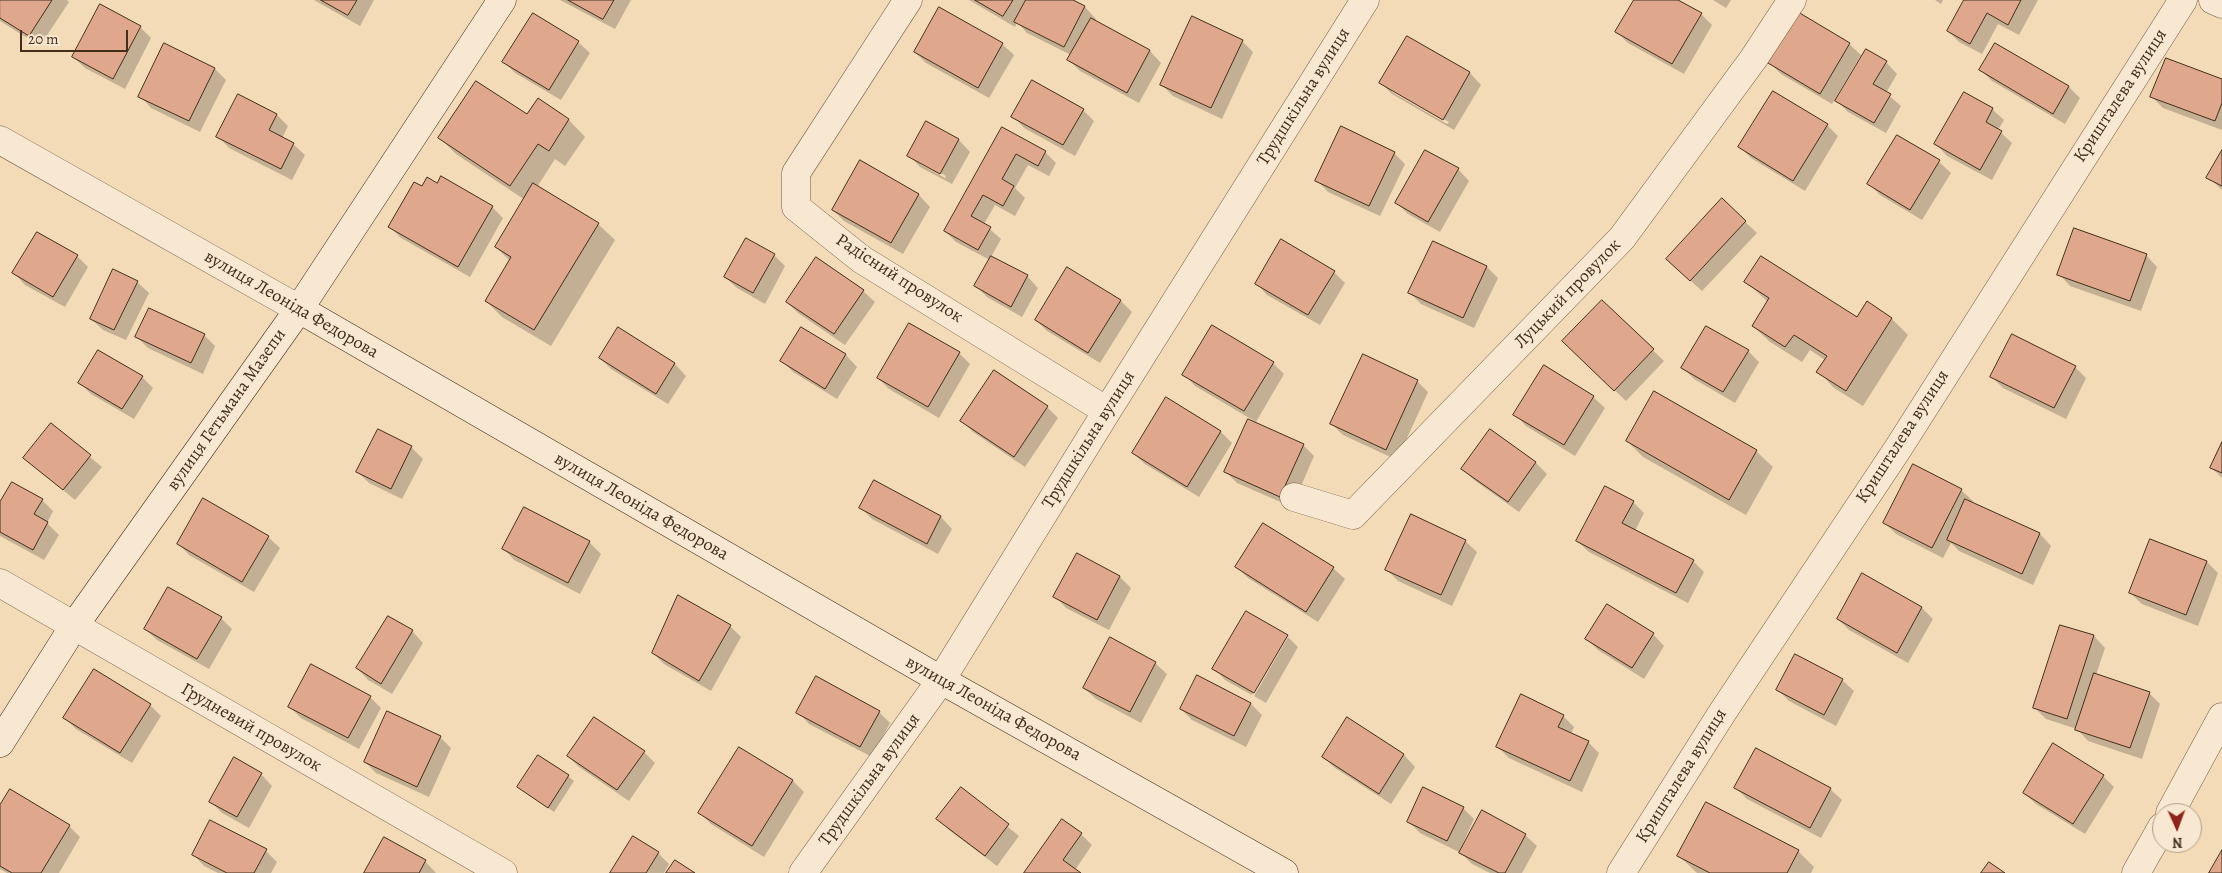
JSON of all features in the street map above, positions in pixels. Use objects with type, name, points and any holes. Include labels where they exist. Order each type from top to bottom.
[{"type":"street","name":"вулиця Гетьмана Мазепи","points":[[0,743],[74,626],[299,309],[502,0]]},
{"type":"street","name":"Радісний провулок","points":[[908,0],[796,173],[796,207],[861,259],[1107,411]]},
{"type":"street","name":"Трудшкільна вулиця","points":[[803,873],[941,680],[1365,0]]},
{"type":"street","name":"Луцький провулок","points":[[1294,497],[1353,515],[1622,238],[1754,58],[1792,0]]},
{"type":"street","name":"Кришталева вулиця","points":[[1621,873],[1722,713],[1899,447],[2183,0]]},
{"type":"street","points":[[2213,0],[2222,4]]},
{"type":"street","name":"вулиця Леоніда Федорова","points":[[0,140],[299,309],[941,680],[1284,873]]},
{"type":"street","name":"Грудневий провулок","points":[[0,582],[503,873]]},
{"type":"street","points":[[2175,803],[2222,718]]},
{"type":"street","points":[[2136,873],[2152,845]]},
{"type":"building","points":[[0,0],[52,0],[29,36],[0,18]]},
{"type":"building","points":[[321,0],[357,0],[348,15]]},
{"type":"building","points":[[568,0],[614,0],[603,19]]},
{"type":"building","points":[[975,0],[1013,0],[1003,16]]},
{"type":"building","points":[[1026,0],[1073,0],[1085,6],[1064,47],[1014,22]]},
{"type":"building","points":[[1634,0],[1678,0],[1702,13],[1672,64],[1615,32]]},
{"type":"building","points":[[1964,0],[2021,0],[2008,25],[1987,13],[1970,44],[1947,31]]},
{"type":"building","points":[[100,4],[141,26],[113,79],[72,57]]},
{"type":"building","points":[[939,7],[1003,43],[978,88],[914,52]]},
{"type":"building","points":[[1798,12],[1850,43],[1820,94],[1768,63]]},
{"type":"building","points":[[533,13],[579,41],[549,90],[502,62]]},
{"type":"building","points":[[1192,16],[1243,40],[1211,108],[1160,85]]},
{"type":"building","points":[[1091,18],[1150,50],[1127,93],[1067,60]]},
{"type":"building","points":[[1407,36],[1470,72],[1443,120],[1379,83]]},
{"type":"building","points":[[164,43],[215,68],[189,121],[138,97]]},
{"type":"building","points":[[1995,43],[2069,86],[2053,114],[1979,70]]},
{"type":"building","points":[[1866,49],[1887,61],[1873,84],[1891,94],[1874,123],[1835,101]]},
{"type":"building","points":[[2166,58],[2222,79],[2222,103],[2215,121],[2150,97]]},
{"type":"building","points":[[1032,80],[1084,109],[1063,145],[1011,117]]},
{"type":"building","points":[[476,81],[527,114],[538,98],[569,119],[549,151],[538,144],[510,186],[438,138]]},
{"type":"building","points":[[1773,91],[1828,124],[1793,181],[1738,147]]},
{"type":"building","points":[[1964,92],[1993,108],[1986,122],[2002,131],[1980,170],[1934,144]]},
{"type":"building","points":[[238,94],[277,114],[269,130],[294,143],[281,169],[216,137]]},
{"type":"building","points":[[926,121],[959,139],[940,174],[907,156]]},
{"type":"building","points":[[1341,126],[1395,152],[1369,206],[1315,181]]},
{"type":"building","points":[[1002,127],[1046,151],[1038,166],[1016,154],[1002,179],[1014,186],[1003,206],[983,195],[971,216],[991,227],[978,250],[944,231]]},
{"type":"building","points":[[1897,135],[1940,160],[1910,210],[1867,184]]},
{"type":"building","points":[[1425,150],[1459,168],[1428,222],[1395,203]]},
{"type":"building","points":[[2222,150],[2222,186],[2206,178]]},
{"type":"building","points":[[860,160],[919,194],[891,243],[832,210]]},
{"type":"building","points":[[441,176],[493,206],[458,267],[388,227],[414,182],[422,186],[427,177],[437,183]]},
{"type":"building","points":[[533,183],[599,223],[534,330],[485,301],[511,257],[495,247]]},
{"type":"building","points":[[1722,198],[1746,221],[1690,281],[1666,259]]},
{"type":"building","points":[[2074,228],[2147,254],[2130,301],[2057,275]]},
{"type":"building","points":[[37,232],[78,255],[53,297],[12,273]]},
{"type":"building","points":[[746,238],[775,254],[753,293],[724,277]]},
{"type":"building","points":[[1281,239],[1335,271],[1308,315],[1255,284]]},
{"type":"building","points":[[1433,241],[1487,266],[1463,318],[1408,293]]},
{"type":"building","points":[[991,256],[1028,275],[1011,307],[974,286]]},
{"type":"building","points":[[1761,256],[1857,317],[1867,301],[1892,318],[1846,391],[1816,372],[1827,356],[1794,335],[1785,347],[1752,326],[1769,298],[1744,282]]},
{"type":"building","points":[[816,257],[864,290],[834,334],[786,302]]},
{"type":"building","points":[[1067,267],[1121,300],[1088,353],[1035,320]]},
{"type":"building","points":[[113,269],[138,281],[114,330],[90,319]]},
{"type":"building","points":[[1602,300],[1654,349],[1614,391],[1562,341]]},
{"type":"building","points":[[149,308],[205,334],[191,363],[135,337]]},
{"type":"building","points":[[909,323],[960,352],[928,407],[877,378]]},
{"type":"building","points":[[1212,325],[1274,362],[1244,411],[1182,375]]},
{"type":"building","points":[[1706,326],[1749,350],[1723,392],[1681,368]]},
{"type":"building","points":[[618,327],[675,363],[656,394],[599,358]]},
{"type":"building","points":[[801,327],[846,354],[825,389],[780,361]]},
{"type":"building","points":[[2012,334],[2076,366],[2054,408],[1990,377]]},
{"type":"building","points":[[98,350],[143,376],[122,409],[78,383]]},
{"type":"building","points":[[1363,354],[1418,380],[1386,450],[1330,424]]},
{"type":"building","points":[[1544,365],[1594,396],[1564,445],[1513,415]]},
{"type":"building","points":[[994,370],[1048,406],[1014,457],[960,421]]},
{"type":"building","points":[[1654,391],[1757,450],[1729,500],[1626,441]]},
{"type":"building","points":[[1166,397],[1221,431],[1187,487],[1132,453]]},
{"type":"building","points":[[1248,419],[1304,444],[1280,497],[1224,472]]},
{"type":"building","points":[[51,423],[91,455],[63,490],[23,458]]},
{"type":"building","points":[[378,429],[412,446],[391,489],[356,472]]},
{"type":"building","points":[[1490,429],[1536,462],[1508,502],[1461,469]]},
{"type":"building","points":[[2222,442],[2222,473],[2210,468]]},
{"type":"building","points":[[1913,464],[1962,489],[1932,548],[1883,523]]},
{"type":"building","points":[[874,480],[941,516],[927,544],[859,508]]},
{"type":"building","points":[[12,482],[43,499],[34,514],[48,522],[33,550],[0,532],[0,502]]},
{"type":"building","points":[[1605,486],[1634,501],[1622,523],[1694,560],[1676,593],[1576,541]]},
{"type":"building","points":[[203,498],[269,536],[242,582],[177,544]]},
{"type":"building","points":[[1965,499],[2040,533],[2022,574],[1947,540]]},
{"type":"building","points":[[524,507],[590,541],[568,583],[502,549]]},
{"type":"building","points":[[1411,514],[1466,540],[1441,595],[1385,570]]},
{"type":"building","points":[[1263,523],[1334,567],[1306,612],[1235,567]]},
{"type":"building","points":[[2150,539],[2207,561],[2186,615],[2129,593]]},
{"type":"building","points":[[1077,553],[1120,576],[1097,620],[1053,597]]},
{"type":"building","points":[[1862,573],[1922,607],[1897,653],[1837,619]]},
{"type":"building","points":[[168,587],[222,617],[197,659],[144,629]]},
{"type":"building","points":[[678,595],[731,625],[699,681],[652,653]]},
{"type":"building","points":[[1607,604],[1654,633],[1632,668],[1585,639]]},
{"type":"building","points":[[1246,611],[1288,635],[1254,693],[1212,669]]},
{"type":"building","points":[[388,616],[413,630],[381,684],[356,668]]},
{"type":"building","points":[[2060,625],[2094,635],[2067,719],[2033,708]]},
{"type":"building","points":[[1110,637],[1156,662],[1130,712],[1083,688]]},
{"type":"building","points":[[1795,654],[1843,679],[1824,715],[1776,690]]},
{"type":"building","points":[[311,664],[371,696],[348,738],[288,707]]},
{"type":"building","points":[[94,669],[151,704],[120,753],[63,718]]},
{"type":"building","points":[[2094,673],[2150,692],[2130,748],[2075,730]]},
{"type":"building","points":[[1197,675],[1251,703],[1234,736],[1180,709]]},
{"type":"building","points":[[816,676],[880,711],[860,747],[796,713]]},
{"type":"building","points":[[1521,694],[1564,715],[1558,727],[1589,741],[1570,781],[1496,747]]},
{"type":"building","points":[[387,711],[441,736],[417,787],[364,762]]},
{"type":"building","points":[[594,717],[645,751],[617,790],[567,756]]},
{"type":"building","points":[[1347,717],[1404,754],[1379,794],[1322,757]]},
{"type":"building","points":[[2053,743],[2104,775],[2073,824],[2023,793]]},
{"type":"building","points":[[739,747],[793,780],[752,846],[698,813]]},
{"type":"building","points":[[1756,748],[1831,788],[1810,828],[1734,788]]},
{"type":"building","points":[[538,755],[569,775],[548,808],[517,787]]},
{"type":"building","points":[[234,757],[262,773],[237,817],[209,802]]},
{"type":"building","points":[[961,787],[1009,824],[985,856],[936,819]]},
{"type":"building","points":[[1423,787],[1464,807],[1447,841],[1407,822]]},
{"type":"building","points":[[10,789],[70,825],[41,873],[12,873],[0,866],[0,805]]},
{"type":"building","points":[[1706,802],[1799,850],[1787,873],[1710,873],[1677,856]]},
{"type":"building","points":[[1482,810],[1526,834],[1505,873],[1499,873],[1459,853]]},
{"type":"building","points":[[1062,819],[1082,833],[1063,860],[1081,873],[1024,873]]},
{"type":"building","points":[[210,820],[267,849],[254,873],[227,873],[192,855]]},
{"type":"building","points":[[633,836],[659,852],[646,873],[610,873]]},
{"type":"building","points":[[384,837],[426,860],[419,873],[364,873]]},
{"type":"building","points":[[2222,850],[2222,873],[2209,873]]},
{"type":"building","points":[[675,860],[695,873],[666,873]]},
{"type":"building","points":[[1989,862],[2005,873],[1981,873]]}]
